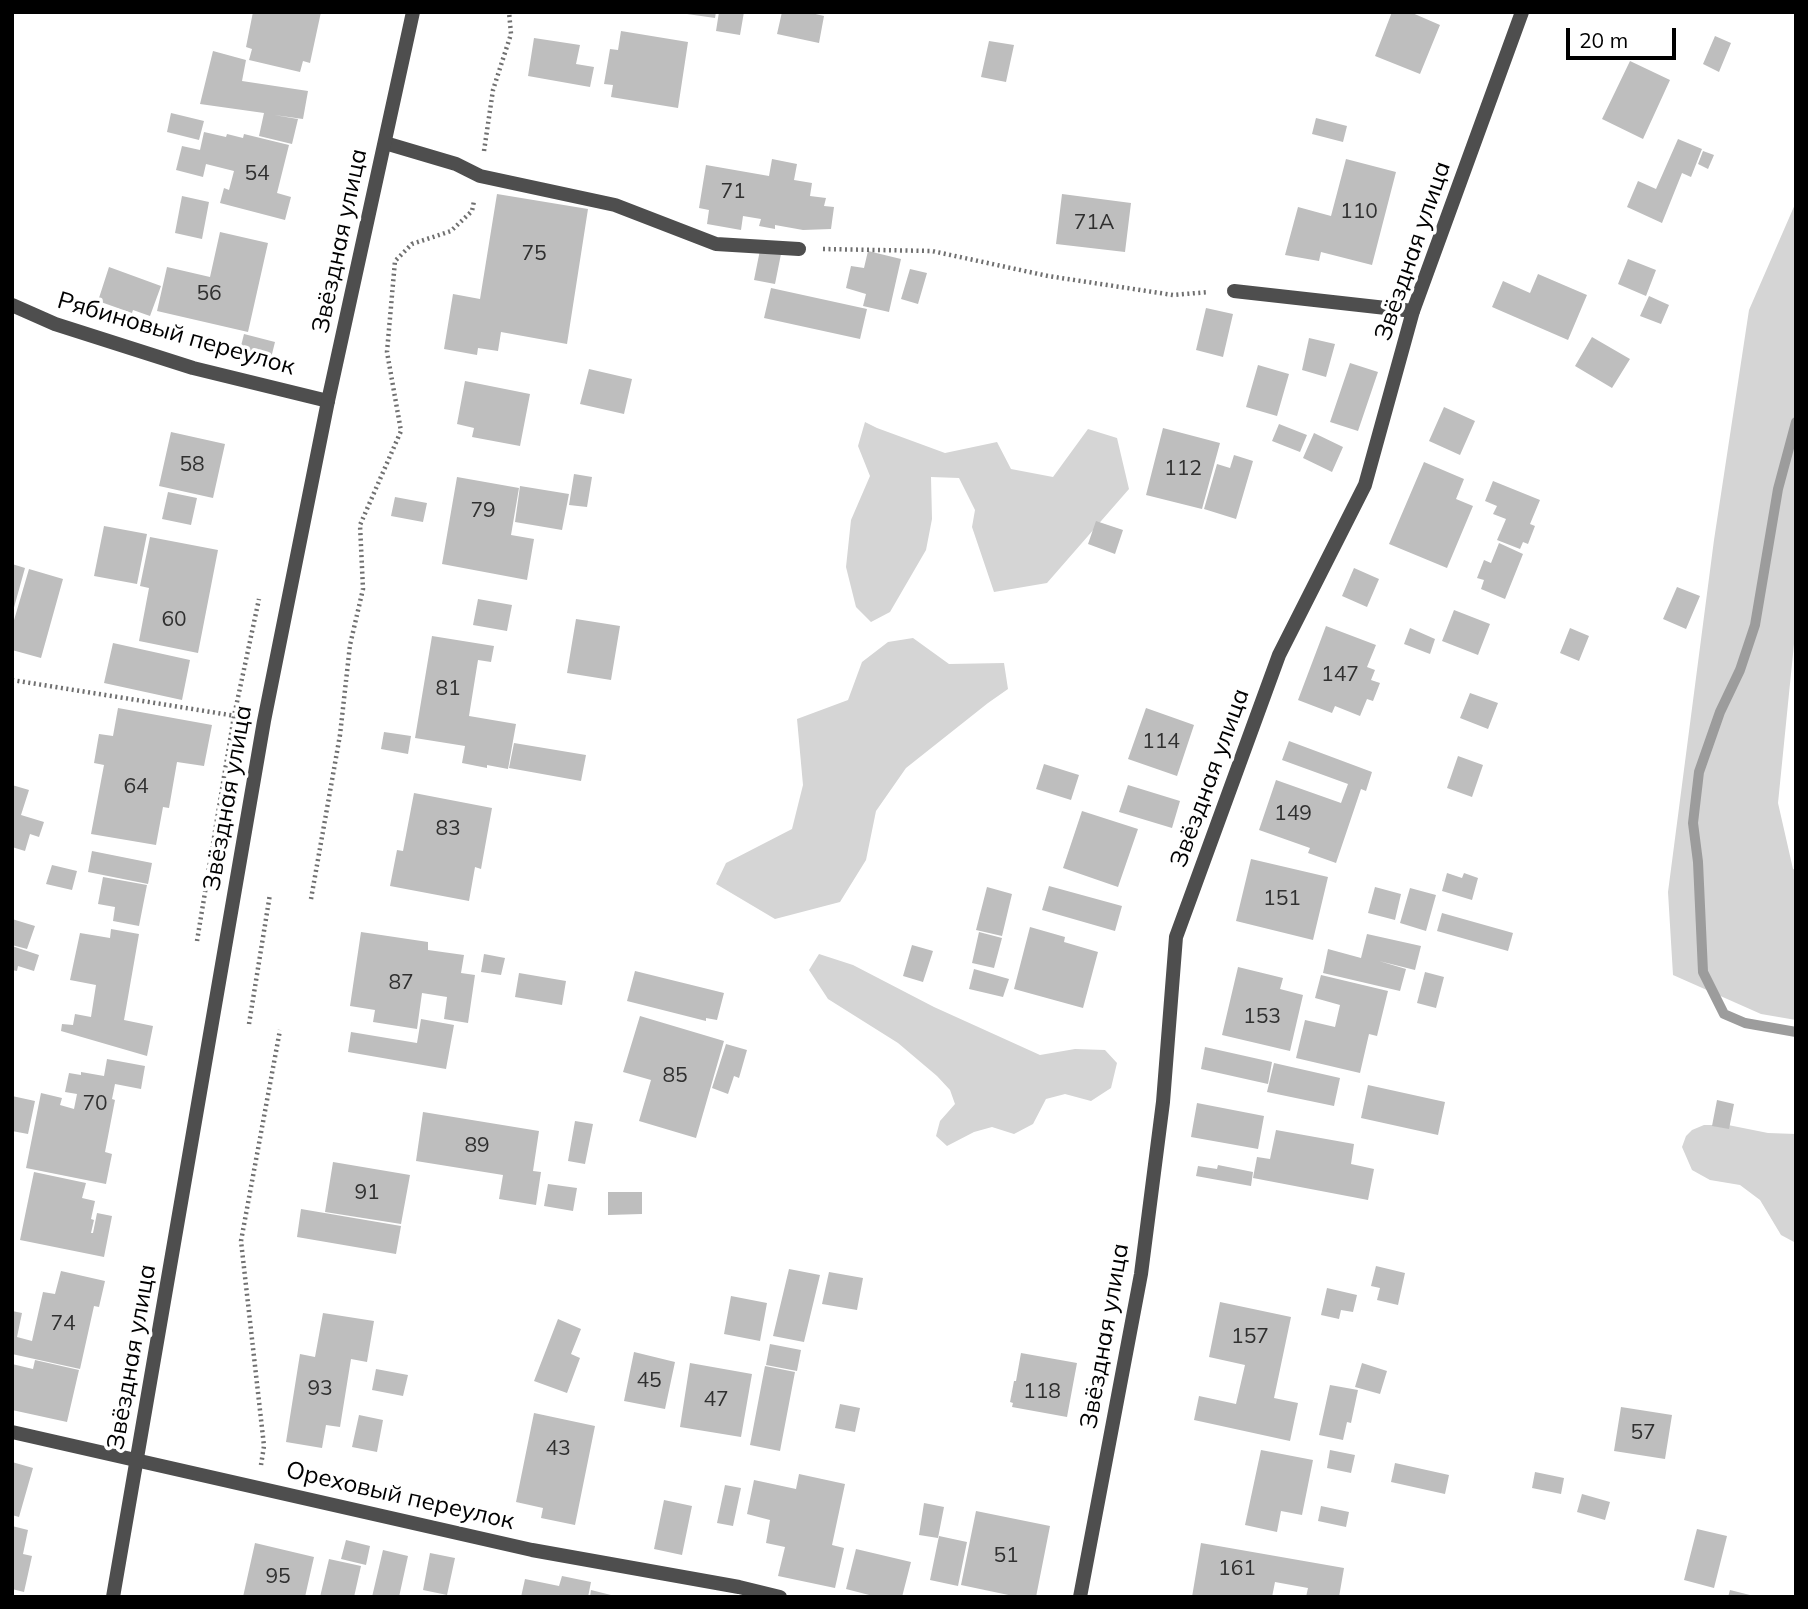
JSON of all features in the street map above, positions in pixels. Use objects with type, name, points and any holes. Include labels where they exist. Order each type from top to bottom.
[{"type":"street","name":"Звёздная улица","points":[[113,1597],[264,720],[328,401],[413,12]]},
{"type":"street","name":"Звёздная улица","points":[[1080,1597],[1141,1274],[1163,1102],[1176,937],[1279,656],[1365,485],[1413,311],[1522,12]]},
{"type":"street","points":[[385,143],[456,164],[480,176],[615,205],[716,244],[799,248]]},
{"type":"street","points":[[1234,291],[1413,311]]},
{"type":"street","name":"Рябиновый переулок","points":[[12,305],[55,324],[192,368],[328,401]]},
{"type":"street","name":"Ореховый переулок","points":[[12,1432],[533,1550],[739,1587],[780,1597]]},
{"type":"path","points":[[311,899],[340,735],[350,645],[363,589],[360,525],[401,431],[387,352],[396,261],[412,244],[451,231],[472,211],[493,90],[511,34],[509,12]]},
{"type":"path","points":[[799,248],[932,251],[1048,276],[1174,295],[1234,291]]},
{"type":"path","points":[[12,680],[264,720]]},
{"type":"path","points":[[249,1024],[270,894]]},
{"type":"path","points":[[257,1486],[264,1446],[242,1241],[280,1030]]},
{"type":"shaded area","points":[[1796,202],[1796,624],[1778,803],[1793,869],[1796,870],[1796,1020],[1761,1014],[1673,975],[1668,892],[1714,540],[1749,310]]},
{"type":"shaded area","points":[[865,422],[945,453],[997,442],[1011,469],[1053,477],[1088,429],[1117,438],[1129,489],[1047,583],[994,592],[972,527],[975,510],[959,478],[931,477],[932,519],[926,550],[890,612],[871,622],[856,607],[846,567],[851,520],[870,476],[858,446]]},
{"type":"shaded area","points":[[913,638],[949,664],[1004,663],[1008,689],[906,768],[876,811],[866,860],[840,902],[775,919],[716,884],[726,863],[792,829],[803,785],[797,719],[848,700],[862,662],[888,642]]},
{"type":"shaded area","points":[[819,954],[853,965],[934,1007],[1040,1055],[1075,1049],[1105,1050],[1117,1063],[1111,1088],[1091,1101],[1065,1094],[1046,1099],[1033,1124],[1014,1134],[992,1127],[974,1132],[947,1146],[936,1136],[940,1121],[955,1104],[950,1090],[898,1043],[828,999],[809,970]]},
{"type":"shaded area","points":[[1704,1125],[1728,1125],[1768,1133],[1796,1134],[1796,1243],[1781,1235],[1760,1200],[1740,1185],[1710,1180],[1692,1170],[1682,1147],[1686,1136],[1692,1130]]},
{"type":"building","points":[[253,12],[321,12],[310,63],[303,61],[300,72],[249,60],[252,49],[246,47]]},
{"type":"building","points":[[687,12],[716,12],[715,18]]},
{"type":"building","points":[[719,12],[744,12],[740,35],[716,31]]},
{"type":"building","points":[[782,12],[807,12],[824,16],[819,43],[777,34]]},
{"type":"building","points":[[1392,12],[1410,12],[1440,25],[1420,74],[1375,56]]},
{"type":"building","points":[[621,31],[688,42],[678,108],[611,97],[613,85],[604,84],[610,49],[618,50]]},
{"type":"building","points":[[1715,36],[1731,43],[1719,72],[1703,64]]},
{"type":"building","points":[[534,38],[580,45],[576,64],[594,67],[590,87],[528,76]]},
{"type":"building","points":[[989,41],[1014,45],[1006,82],[981,77]]},
{"type":"building","points":[[213,51],[246,60],[242,81],[308,91],[303,119],[274,115],[298,119],[292,144],[259,136],[264,113],[200,104]]},
{"type":"building","points":[[1630,61],[1670,80],[1643,139],[1602,119]]},
{"type":"building","points":[[171,113],[204,121],[199,140],[167,132]]},
{"type":"building","points":[[1316,118],[1347,126],[1343,142],[1312,134]]},
{"type":"building","points":[[204,132],[243,138],[244,134],[289,145],[277,193],[291,197],[285,220],[220,203],[224,188],[229,190],[234,171],[206,164],[203,177],[176,170],[182,146],[200,150]]},
{"type":"building","points":[[1678,139],[1702,149],[1691,177],[1682,173],[1662,223],[1627,207],[1638,181],[1656,189]]},
{"type":"building","points":[[1703,151],[1714,155],[1708,169],[1698,164]]},
{"type":"building","points":[[772,159],[797,164],[794,180],[812,183],[810,196],[826,198],[824,206],[834,207],[831,229],[803,230],[775,225],[775,229],[759,226],[761,219],[743,216],[741,230],[707,224],[709,210],[699,208],[706,165],[769,176]]},
{"type":"building","points":[[1346,159],[1396,172],[1372,265],[1321,252],[1319,261],[1285,255],[1298,207],[1331,216]]},
{"type":"building","points":[[497,194],[588,209],[567,344],[501,332],[498,351],[478,348],[477,355],[444,349],[453,294],[480,299]]},
{"type":"building","points":[[1062,194],[1131,203],[1125,252],[1056,244]]},
{"type":"building","points":[[182,196],[209,202],[202,239],[175,233]]},
{"type":"building","points":[[220,232],[268,243],[248,332],[157,311],[167,267],[210,277]]},
{"type":"building","points":[[760,250],[781,254],[775,284],[754,280]]},
{"type":"building","points":[[868,251],[901,259],[889,312],[863,306],[866,294],[846,288],[851,266],[864,268]]},
{"type":"building","points":[[1628,259],[1656,270],[1646,296],[1618,284]]},
{"type":"building","points":[[109,267],[161,286],[150,316],[133,310],[132,313],[98,301]]},
{"type":"building","points":[[910,269],[927,273],[918,304],[901,299]]},
{"type":"building","points":[[1538,274],[1587,295],[1568,340],[1492,307],[1503,281],[1530,293]]},
{"type":"building","points":[[771,288],[867,309],[860,339],[764,318]]},
{"type":"building","points":[[1649,296],[1669,305],[1661,324],[1640,316]]},
{"type":"building","points":[[1206,308],[1233,314],[1223,357],[1196,350]]},
{"type":"building","points":[[244,334],[275,342],[269,366],[238,358]]},
{"type":"building","points":[[1592,337],[1630,359],[1612,388],[1575,366]]},
{"type":"building","points":[[1309,338],[1335,344],[1326,377],[1302,370]]},
{"type":"building","points":[[1350,363],[1378,372],[1358,431],[1330,422]]},
{"type":"building","points":[[1258,365],[1289,374],[1277,416],[1246,407]]},
{"type":"building","points":[[589,369],[632,379],[624,414],[580,404]]},
{"type":"building","points":[[465,381],[530,394],[520,446],[472,437],[474,428],[457,424]]},
{"type":"building","points":[[1444,407],[1475,421],[1460,455],[1429,441]]},
{"type":"building","points":[[1279,424],[1307,435],[1300,452],[1272,441]]},
{"type":"building","points":[[1163,428],[1220,443],[1202,509],[1146,495]]},
{"type":"building","points":[[171,432],[225,444],[213,498],[159,486]]},
{"type":"building","points":[[1314,433],[1343,447],[1332,472],[1303,458]]},
{"type":"building","points":[[1234,455],[1253,461],[1236,519],[1204,509],[1217,464],[1230,468]]},
{"type":"building","points":[[1424,462],[1464,479],[1456,499],[1473,506],[1447,568],[1389,544]]},
{"type":"building","points":[[574,474],[592,477],[587,507],[569,505]]},
{"type":"building","points":[[457,477],[519,488],[511,535],[534,539],[527,580],[442,564]]},
{"type":"building","points":[[1493,481],[1540,500],[1530,524],[1535,526],[1528,544],[1523,542],[1520,549],[1497,540],[1506,519],[1493,514],[1497,506],[1485,501]]},
{"type":"building","points":[[520,486],[569,494],[562,530],[515,522]]},
{"type":"building","points":[[168,492],[197,498],[191,525],[162,519]]},
{"type":"building","points":[[395,497],[427,503],[423,522],[391,516]]},
{"type":"building","points":[[1096,521],[1123,530],[1115,554],[1088,544]]},
{"type":"building","points":[[104,526],[147,534],[137,584],[94,576]]},
{"type":"building","points":[[150,537],[218,550],[198,653],[139,641],[149,588],[140,586]]},
{"type":"building","points":[[1499,543],[1523,554],[1505,599],[1481,589],[1484,580],[1477,578],[1484,560],[1491,563]]},
{"type":"building","points":[[12,564],[25,568],[13,611],[12,611]]},
{"type":"building","points":[[1354,568],[1379,579],[1367,607],[1342,596]]},
{"type":"building","points":[[29,569],[63,579],[41,658],[12,650],[12,627]]},
{"type":"building","points":[[1677,587],[1700,596],[1686,629],[1663,619]]},
{"type":"building","points":[[478,599],[512,605],[507,631],[473,625]]},
{"type":"building","points":[[1454,610],[1490,624],[1478,655],[1442,641]]},
{"type":"building","points":[[576,619],[620,626],[611,680],[567,673]]},
{"type":"building","points":[[1326,626],[1376,645],[1367,667],[1375,670],[1371,680],[1380,683],[1373,701],[1367,699],[1360,716],[1335,706],[1332,713],[1298,700]]},
{"type":"building","points":[[1410,628],[1435,639],[1430,654],[1404,644]]},
{"type":"building","points":[[1570,628],[1589,636],[1579,661],[1560,653]]},
{"type":"building","points":[[432,636],[494,646],[491,662],[478,660],[469,716],[516,724],[508,769],[462,763],[465,746],[415,738]]},
{"type":"building","points":[[113,643],[190,660],[182,700],[104,683]]},
{"type":"building","points":[[1470,693],[1498,703],[1488,729],[1460,718]]},
{"type":"building","points":[[118,708],[212,725],[204,766],[177,762],[169,808],[163,807],[156,845],[91,834],[104,765],[94,763],[99,734],[113,736]]},
{"type":"building","points":[[1146,708],[1194,725],[1177,776],[1128,759]]},
{"type":"building","points":[[384,732],[411,736],[408,754],[381,749]]},
{"type":"building","points":[[1289,741],[1372,772],[1366,791],[1361,789],[1336,863],[1308,853],[1310,848],[1259,830],[1276,780],[1341,803],[1348,784],[1282,760]]},
{"type":"building","points":[[514,743],[586,755],[581,781],[509,768]]},
{"type":"building","points":[[1458,756],[1483,765],[1472,797],[1447,788]]},
{"type":"building","points":[[1044,764],[1079,775],[1071,800],[1036,789]]},
{"type":"building","points":[[12,785],[29,790],[21,815],[44,822],[39,837],[30,834],[25,851],[12,847]]},
{"type":"building","points":[[1128,785],[1180,801],[1172,828],[1119,812]]},
{"type":"building","points":[[414,793],[492,808],[481,869],[475,867],[469,901],[390,886],[397,850],[403,851]]},
{"type":"building","points":[[1082,811],[1138,829],[1118,887],[1063,868]]},
{"type":"building","points":[[92,851],[152,863],[148,884],[88,872]]},
{"type":"building","points":[[1251,859],[1328,877],[1313,940],[1236,921]]},
{"type":"building","points":[[52,865],[77,871],[72,890],[46,884]]},
{"type":"building","points":[[1447,873],[1462,878],[1464,873],[1478,878],[1472,900],[1442,891]]},
{"type":"building","points":[[103,877],[147,885],[139,926],[113,921],[115,907],[98,904]]},
{"type":"building","points":[[1049,886],[1122,906],[1115,931],[1042,910]]},
{"type":"building","points":[[987,887],[1012,894],[1002,936],[976,930]]},
{"type":"building","points":[[1375,887],[1401,894],[1395,920],[1368,913]]},
{"type":"building","points":[[1410,888],[1436,895],[1426,931],[1400,923]]},
{"type":"building","points":[[1442,913],[1513,933],[1508,951],[1437,931]]},
{"type":"building","points":[[12,919],[35,926],[27,949],[12,945]]},
{"type":"building","points":[[1030,927],[1065,937],[1064,942],[1098,952],[1083,1008],[1014,989]]},
{"type":"building","points":[[111,929],[139,934],[124,1020],[153,1026],[147,1056],[61,1031],[62,1024],[73,1025],[75,1014],[91,1017],[96,985],[70,980],[80,933],[110,938]]},
{"type":"building","points":[[361,932],[428,942],[428,950],[464,955],[461,973],[475,975],[468,1023],[444,1019],[447,997],[422,993],[417,1029],[373,1022],[375,1010],[350,1006]]},
{"type":"building","points":[[979,932],[1002,938],[994,968],[972,963]]},
{"type":"building","points":[[1367,934],[1421,946],[1415,970],[1379,961],[1406,969],[1400,991],[1323,973],[1328,949],[1361,958]]},
{"type":"building","points":[[912,945],[933,951],[923,982],[903,976]]},
{"type":"building","points":[[12,946],[39,955],[34,971],[18,966],[17,971],[12,970]]},
{"type":"building","points":[[484,954],[505,958],[501,975],[481,972]]},
{"type":"building","points":[[1238,967],[1283,978],[1280,989],[1303,995],[1290,1051],[1222,1035]]},
{"type":"building","points":[[974,969],[1009,979],[1003,997],[969,989]]},
{"type":"building","points":[[635,971],[724,993],[717,1020],[706,1018],[706,1021],[627,1001]]},
{"type":"building","points":[[1425,972],[1444,977],[1436,1008],[1417,1003]]},
{"type":"building","points":[[519,973],[566,981],[562,1005],[515,997]]},
{"type":"building","points":[[1321,975],[1388,991],[1377,1036],[1369,1034],[1360,1073],[1296,1058],[1305,1020],[1335,1027],[1340,1005],[1315,998]]},
{"type":"building","points":[[640,1016],[724,1041],[696,1138],[639,1121],[651,1080],[623,1072]]},
{"type":"building","points":[[421,1019],[454,1025],[446,1069],[348,1052],[351,1032],[417,1043]]},
{"type":"building","points":[[726,1044],[747,1050],[739,1078],[734,1076],[728,1094],[712,1088]]},
{"type":"building","points":[[1205,1047],[1272,1062],[1268,1084],[1201,1069]]},
{"type":"building","points":[[107,1059],[145,1066],[141,1089],[115,1084],[112,1099],[115,1100],[105,1152],[112,1154],[106,1184],[26,1168],[41,1093],[62,1098],[60,1105],[74,1109],[77,1094],[65,1092],[69,1073],[104,1076]]},
{"type":"building","points":[[1274,1063],[1340,1078],[1334,1106],[1267,1092]]},
{"type":"building","points":[[1368,1085],[1445,1102],[1438,1135],[1361,1118]]},
{"type":"building","points":[[12,1096],[35,1101],[28,1134],[12,1131]]},
{"type":"building","points":[[1717,1100],[1734,1104],[1729,1129],[1712,1126]]},
{"type":"building","points":[[1197,1103],[1264,1116],[1258,1149],[1191,1137]]},
{"type":"building","points":[[423,1112],[539,1131],[533,1171],[541,1172],[536,1205],[499,1199],[503,1175],[416,1161]]},
{"type":"building","points":[[575,1121],[593,1124],[585,1164],[568,1161]]},
{"type":"building","points":[[1276,1130],[1354,1144],[1351,1164],[1374,1169],[1368,1200],[1253,1178],[1257,1157],[1270,1159]]},
{"type":"building","points":[[333,1162],[410,1175],[401,1224],[325,1212]]},
{"type":"building","points":[[1218,1165],[1253,1172],[1251,1186],[1196,1176],[1198,1166],[1217,1169]]},
{"type":"building","points":[[34,1172],[86,1183],[82,1198],[95,1201],[91,1233],[97,1213],[112,1216],[104,1257],[20,1240]]},
{"type":"building","points":[[548,1184],[577,1188],[573,1211],[544,1206]]},
{"type":"building","points":[[608,1192],[642,1192],[642,1214],[608,1215]]},
{"type":"building","points":[[301,1209],[401,1226],[396,1254],[297,1237]]},
{"type":"building","points":[[1376,1266],[1405,1273],[1398,1305],[1377,1300],[1380,1288],[1371,1286]]},
{"type":"building","points":[[789,1269],[820,1275],[804,1342],[773,1336]]},
{"type":"building","points":[[61,1271],[105,1281],[99,1307],[94,1306],[80,1369],[12,1354],[12,1311],[22,1313],[17,1337],[32,1341],[43,1292],[55,1294]]},
{"type":"building","points":[[829,1272],[863,1278],[857,1310],[822,1304]]},
{"type":"building","points":[[1327,1288],[1357,1295],[1353,1312],[1341,1310],[1339,1319],[1321,1315]]},
{"type":"building","points":[[731,1296],[767,1303],[760,1341],[724,1334]]},
{"type":"building","points":[[1220,1302],[1291,1317],[1274,1398],[1298,1403],[1290,1441],[1194,1420],[1199,1396],[1236,1404],[1245,1365],[1209,1357]]},
{"type":"building","points":[[323,1313],[374,1321],[367,1362],[351,1359],[340,1427],[326,1425],[322,1448],[286,1442],[300,1354],[315,1357]]},
{"type":"building","points":[[558,1319],[581,1329],[571,1354],[580,1358],[567,1393],[534,1381]]},
{"type":"building","points":[[770,1344],[801,1350],[797,1371],[766,1365]]},
{"type":"building","points":[[634,1352],[675,1362],[665,1409],[624,1401]]},
{"type":"building","points":[[1021,1353],[1077,1363],[1067,1417],[1012,1407],[1013,1403],[1010,1402]]},
{"type":"building","points":[[35,1360],[79,1370],[67,1422],[12,1410],[12,1364],[33,1369]]},
{"type":"building","points":[[690,1363],[752,1374],[741,1437],[680,1427]]},
{"type":"building","points":[[1362,1363],[1387,1371],[1380,1394],[1355,1387]]},
{"type":"building","points":[[765,1366],[795,1372],[780,1451],[750,1445]]},
{"type":"building","points":[[376,1369],[408,1375],[403,1396],[372,1390]]},
{"type":"building","points":[[1330,1385],[1358,1390],[1351,1423],[1347,1422],[1343,1440],[1319,1435]]},
{"type":"building","points":[[840,1404],[860,1408],[855,1432],[835,1428]]},
{"type":"building","points":[[1621,1407],[1672,1415],[1665,1459],[1614,1451]]},
{"type":"building","points":[[534,1413],[595,1426],[575,1525],[541,1518],[543,1508],[516,1502]]},
{"type":"building","points":[[359,1415],[383,1420],[377,1452],[352,1447]]},
{"type":"building","points":[[1261,1450],[1313,1460],[1302,1515],[1281,1511],[1277,1532],[1245,1525]]},
{"type":"building","points":[[1330,1450],[1355,1455],[1351,1473],[1327,1468]]},
{"type":"building","points":[[12,1462],[33,1468],[19,1517],[12,1515]]},
{"type":"building","points":[[1395,1463],[1449,1475],[1445,1494],[1391,1482]]},
{"type":"building","points":[[1535,1472],[1564,1478],[1561,1494],[1532,1488]]},
{"type":"building","points":[[799,1474],[845,1484],[832,1545],[844,1548],[835,1588],[778,1576],[785,1547],[766,1543],[770,1520],[747,1514],[754,1480],[796,1489]]},
{"type":"building","points":[[725,1485],[741,1488],[733,1526],[717,1523]]},
{"type":"building","points":[[1582,1494],[1610,1502],[1605,1520],[1577,1512]]},
{"type":"building","points":[[664,1500],[692,1506],[682,1555],[654,1549]]},
{"type":"building","points":[[924,1503],[944,1507],[938,1538],[919,1535]]},
{"type":"building","points":[[1321,1506],[1349,1512],[1346,1527],[1318,1521]]},
{"type":"building","points":[[976,1511],[1050,1526],[1036,1597],[1018,1597],[961,1585]]},
{"type":"building","points":[[12,1526],[28,1530],[23,1554],[32,1556],[24,1592],[12,1589]]},
{"type":"building","points":[[1697,1529],[1727,1536],[1714,1588],[1684,1580]]},
{"type":"building","points":[[939,1536],[967,1542],[958,1586],[930,1580]]},
{"type":"building","points":[[346,1540],[370,1546],[366,1565],[341,1559]]},
{"type":"building","points":[[255,1543],[314,1557],[305,1597],[243,1597]]},
{"type":"building","points":[[1201,1543],[1344,1568],[1339,1597],[1306,1597],[1308,1588],[1275,1582],[1272,1597],[1192,1597]]},
{"type":"building","points":[[856,1549],[911,1562],[902,1597],[877,1597],[846,1589]]},
{"type":"building","points":[[383,1550],[408,1556],[399,1597],[372,1597]]},
{"type":"building","points":[[430,1553],[455,1558],[447,1595],[423,1590]]},
{"type":"building","points":[[329,1559],[361,1566],[354,1597],[320,1597]]},
{"type":"building","points":[[562,1576],[591,1582],[588,1597],[521,1597],[525,1579],[559,1586]]},
{"type":"building","points":[[591,1590],[615,1596],[615,1597],[590,1597]]},
{"type":"building","points":[[1730,1590],[1754,1596],[1754,1597],[1728,1597]]},
{"type":"waterway","points":[[1796,422],[1778,489],[1755,625],[1699,772],[1693,823],[1698,862],[1703,972],[1724,1014],[1745,1023],[1796,1032]]}]
